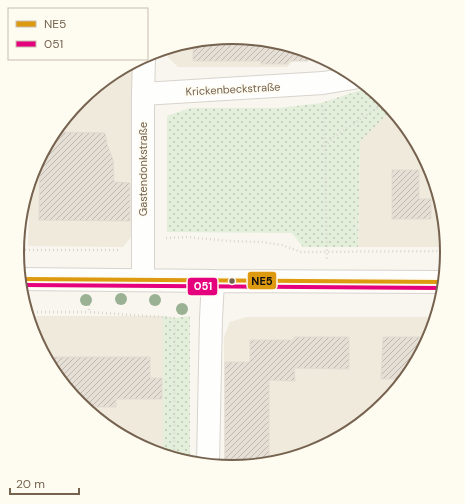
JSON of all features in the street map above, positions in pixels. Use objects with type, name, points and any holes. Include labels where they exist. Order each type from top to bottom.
[{"type":"street","name":"Gastendonkstraße","points":[[143,280],[144,63]]},
{"type":"street","points":[[323,83],[329,67]]},
{"type":"street","name":"Krickenbeckstraße","points":[[143,94],[323,83],[348,79]]},
{"type":"street","points":[[26,279],[439,282]]},
{"type":"street","points":[[208,459],[213,281]]},
{"type":"path","points":[[323,83],[321,103],[324,111],[327,281]]},
{"type":"path","points":[[324,147],[334,137],[381,106]]},
{"type":"path","points":[[24,250],[124,250],[161,238],[187,237],[262,242],[282,245],[301,252],[441,251]]},
{"type":"path","points":[[88,249],[89,312]]},
{"type":"path","points":[[33,312],[89,312],[175,318],[174,452]]},
{"type":"shaded area","points":[[219,44],[260,45],[300,55],[287,67],[178,67],[168,57],[168,54],[179,51],[205,45]]},
{"type":"shaded area","points":[[133,69],[132,236],[123,247],[28,246],[31,198],[40,172],[59,136],[67,125],[95,95]]},
{"type":"shaded area","points":[[388,114],[398,125],[413,148],[430,185],[437,211],[441,247],[358,247],[360,140]]},
{"type":"shaded area","points":[[34,316],[163,316],[163,448],[128,433],[95,409],[85,399],[59,368],[40,332]]},
{"type":"shaded area","points":[[246,317],[431,317],[425,332],[406,368],[398,379],[370,409],[337,433],[312,445],[260,459],[246,460],[224,460],[224,337],[230,322]]},
{"type":"green space","points":[[362,89],[370,95],[388,114],[360,141],[358,247],[303,247],[292,233],[167,232],[167,116],[190,108],[279,108],[321,103]]},
{"type":"green space","points":[[163,316],[175,318],[190,316],[190,456],[163,448]]},
{"type":"building","points":[[219,44],[260,45],[308,58],[308,61],[288,61],[288,64],[261,64],[261,61],[193,61],[193,48]]},
{"type":"building","points":[[62,132],[105,133],[107,144],[113,160],[114,182],[130,183],[130,221],[39,220],[40,173]]},
{"type":"building","points":[[392,170],[419,170],[419,199],[431,199],[431,219],[392,219]]},
{"type":"building","points":[[294,337],[349,337],[349,369],[294,368],[295,381],[269,380],[269,457],[246,460],[225,460],[225,362],[250,362],[250,340],[294,340]]},
{"type":"building","points":[[383,337],[422,337],[406,368],[398,379],[381,379]]},
{"type":"building","points":[[53,357],[150,357],[150,378],[162,378],[162,399],[116,399],[116,407],[93,407],[67,379]]},
{"type":"transit line","name":"NE5","points":[[26,279],[439,282]]},
{"type":"transit line","name":"051","points":[[27,285],[438,288]]}]
